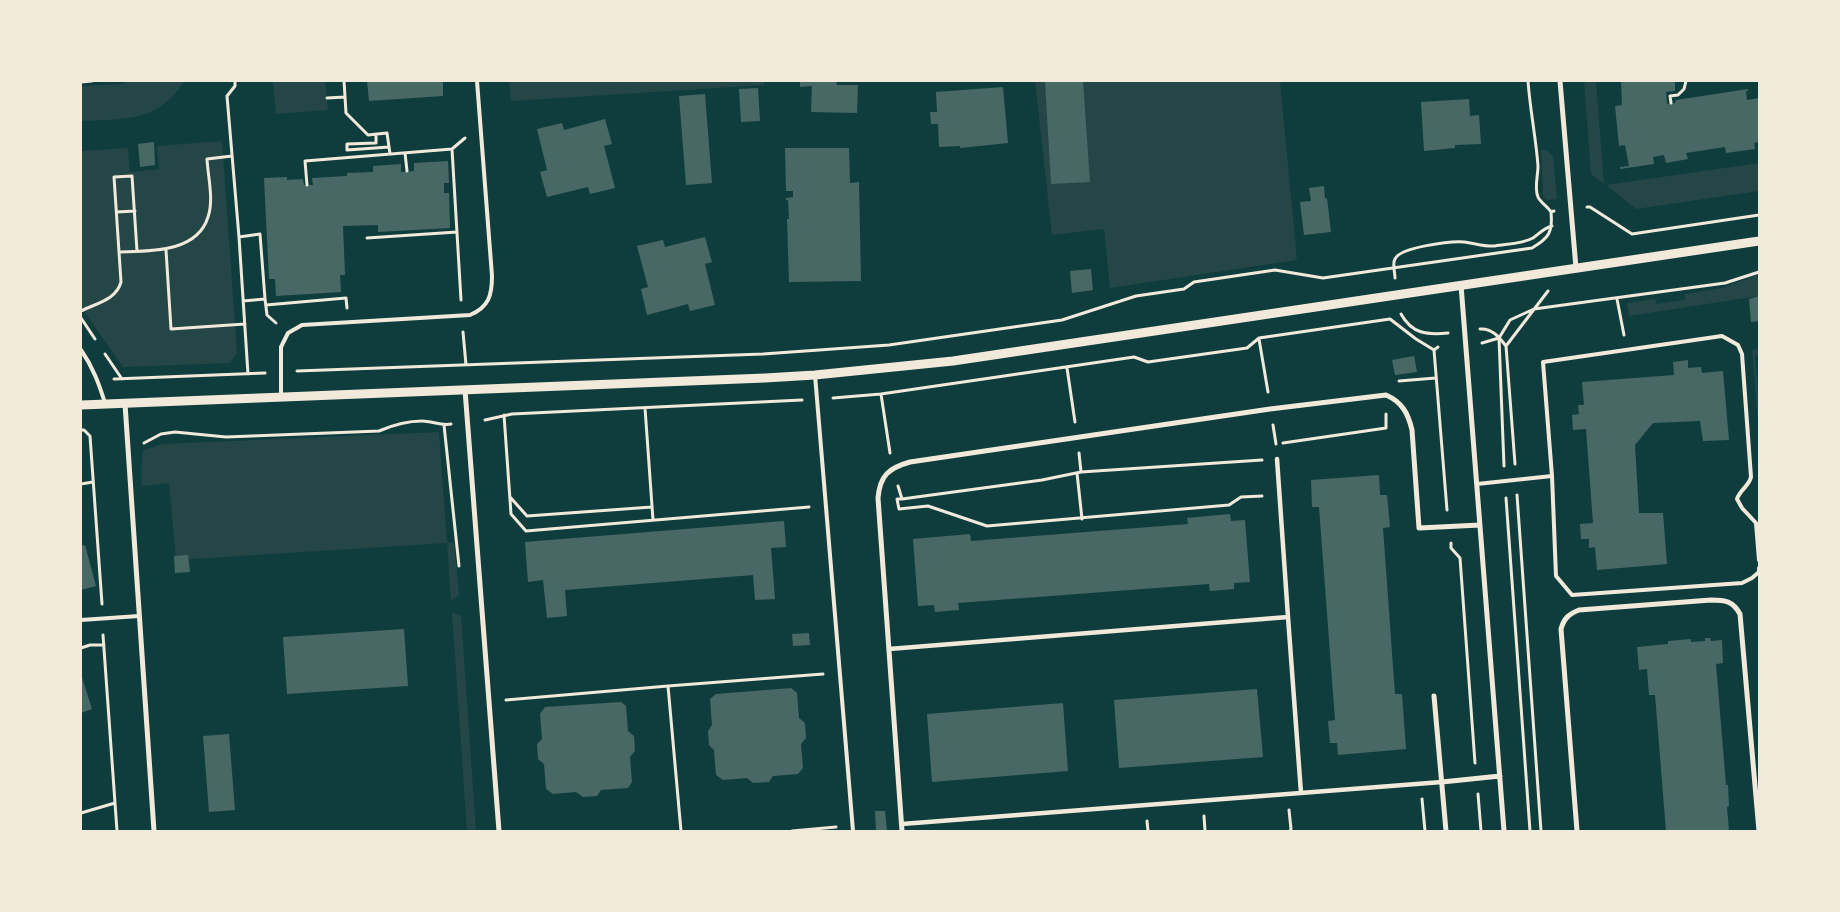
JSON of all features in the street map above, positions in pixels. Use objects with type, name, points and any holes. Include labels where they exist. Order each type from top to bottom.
[{"type":"street","points":[[1560,81],[1576,268]]},
{"type":"street","points":[[81,406],[815,375],[953,361],[1759,241]]},
{"type":"street","points":[[1461,285],[1504,831]]},
{"type":"street","points":[[465,390],[499,831]]},
{"type":"street","points":[[902,831],[878,498],[879,487],[883,478],[893,468],[910,462],[1193,420],[1386,395],[1396,400],[1404,408],[1411,424],[1419,528],[1480,525]]},
{"type":"street","points":[[125,404],[154,831]]},
{"type":"street","points":[[1276,459],[1301,793]]},
{"type":"street","points":[[1577,831],[1561,629],[1563,622],[1571,613],[1579,610],[1711,600],[1731,602],[1740,614],[1759,831]]},
{"type":"street","points":[[889,649],[1288,617]]},
{"type":"street","points":[[1434,696],[1446,831]]},
{"type":"street","points":[[902,824],[1500,776]]},
{"type":"lane","points":[[281,397],[281,347],[288,333],[302,325],[462,316],[477,312],[489,300],[492,286],[477,81]]},
{"type":"lane","points":[[1759,560],[1756,523],[1742,508],[1738,499],[1739,494],[1748,484],[1751,477],[1742,354],[1738,345],[1722,336],[1543,362],[1552,476],[1556,576],[1572,595],[1742,583],[1752,578],[1759,568]]},
{"type":"lane","points":[[81,350],[90,362],[106,404]]},
{"type":"lane","points":[[815,375],[854,831]]},
{"type":"lane","points":[[1477,484],[1552,476]]},
{"type":"lane","points":[[81,620],[139,616]]},
{"type":"path","points":[[81,82],[92,81]]},
{"type":"path","points":[[235,81],[235,86],[227,96],[248,374]]},
{"type":"path","points":[[344,81],[346,113],[368,135],[387,133],[390,154]]},
{"type":"path","points":[[510,368],[510,364],[763,354],[888,345],[1062,320],[1136,296],[1184,289],[1194,282],[1275,270],[1323,278],[1532,248],[1545,240],[1552,226],[1551,212],[1538,198],[1536,182],[1538,169],[1528,81]]},
{"type":"path","points":[[1671,103],[1670,96],[1678,95],[1684,90],[1686,81]]},
{"type":"path","points":[[327,98],[345,97]]},
{"type":"path","points":[[376,134],[376,143],[347,144],[347,150],[389,147]]},
{"type":"path","points":[[306,185],[305,161],[452,149]]},
{"type":"path","points":[[405,153],[407,171]]},
{"type":"path","points":[[120,252],[166,250],[190,240],[205,225],[209,216],[207,159],[232,156]]},
{"type":"path","points":[[454,169],[466,365]]},
{"type":"path","points":[[81,311],[111,298],[117,293],[122,276],[114,177],[132,176],[138,251]]},
{"type":"path","points":[[1581,207],[1590,207],[1632,234],[1759,215]]},
{"type":"path","points":[[1551,212],[1558,210]]},
{"type":"path","points":[[117,212],[135,211]]},
{"type":"path","points":[[1395,274],[1395,257],[1400,252],[1411,248],[1462,242],[1492,246],[1524,241],[1532,238],[1543,229],[1552,226]]},
{"type":"path","points":[[367,238],[457,232]]},
{"type":"path","points":[[239,237],[260,234],[267,315],[288,333]]},
{"type":"path","points":[[166,250],[171,329],[244,324]]},
{"type":"path","points":[[1383,270],[1383,276]]},
{"type":"path","points":[[1506,346],[1565,270]]},
{"type":"path","points":[[266,305],[346,298],[348,323]]},
{"type":"path","points":[[243,301],[265,299]]},
{"type":"path","points":[[1617,299],[1620,318]]},
{"type":"path","points":[[1401,314],[1406,322],[1416,330],[1429,335],[1438,334]]},
{"type":"path","points":[[81,318],[99,346]]},
{"type":"path","points":[[485,420],[512,414],[817,399],[881,394],[1134,357],[1148,362],[1247,348],[1259,338],[1390,319],[1434,350]]},
{"type":"path","points":[[1480,329],[1486,329],[1499,338],[1506,346],[1541,831]]},
{"type":"path","points":[[1259,338],[1264,370]]},
{"type":"path","points":[[1481,343],[1499,338]]},
{"type":"path","points":[[1434,350],[1438,347]]},
{"type":"path","points":[[1434,350],[1451,548],[1460,558],[1481,831]]},
{"type":"path","points":[[104,353],[122,379]]},
{"type":"path","points":[[1067,368],[1071,399]]},
{"type":"path","points":[[1279,495],[1241,497],[1229,505],[987,526],[928,506],[899,509],[898,499],[1042,480],[1077,473],[1276,459],[1276,444],[1386,428],[1386,395],[1397,381],[1436,378]]},
{"type":"path","points":[[881,394],[893,468],[902,498]]},
{"type":"path","points":[[511,408],[512,414]]},
{"type":"path","points":[[645,408],[653,520]]},
{"type":"path","points":[[504,415],[511,514],[526,531],[810,507]]},
{"type":"path","points":[[144,442],[161,434],[175,432],[226,437],[379,431],[399,423],[424,421],[444,425],[450,424]]},
{"type":"path","points":[[444,425],[459,566]]},
{"type":"path","points":[[1077,473],[1082,519]]},
{"type":"path","points":[[81,484],[93,482]]},
{"type":"path","points":[[510,497],[527,516],[652,507]]},
{"type":"path","points":[[81,648],[90,645],[104,645]]},
{"type":"path","points":[[514,699],[814,674]]},
{"type":"path","points":[[668,686],[680,831]]},
{"type":"path","points":[[1421,783],[1424,831]]},
{"type":"path","points":[[81,813],[115,803]]},
{"type":"path","points":[[1290,820],[1290,831]]},
{"type":"path","points":[[792,831],[836,827]]},
{"type":"shaded area","points":[[129,81],[184,81],[164,104],[152,111],[126,118],[81,121],[81,86],[122,84]]},
{"type":"shaded area","points":[[273,81],[325,81],[328,110],[276,114]]},
{"type":"shaded area","points":[[509,81],[764,81],[764,85],[511,101]]},
{"type":"shaded area","points":[[1035,81],[1280,81],[1297,260],[1110,288],[1104,229],[1052,235]]},
{"type":"shaded area","points":[[1584,81],[1596,81],[1604,184],[1591,174]]},
{"type":"shaded area","points":[[222,141],[237,353],[230,363],[123,367],[81,307],[81,151],[128,148],[130,172],[159,169],[157,146]]},
{"type":"shaded area","points":[[1541,150],[1546,150],[1553,156],[1557,199],[1547,200],[1543,196]]},
{"type":"shaded area","points":[[1759,163],[1759,191],[1636,209],[1606,185]]},
{"type":"shaded area","points":[[1759,274],[1759,296],[1629,316],[1627,303],[1655,299],[1656,304],[1685,300],[1685,294],[1722,288]]},
{"type":"shaded area","points":[[1759,349],[1759,355],[1755,356],[1759,401],[1759,433],[1752,350]]},
{"type":"shaded area","points":[[439,432],[447,543],[176,560],[169,483],[142,486],[143,450],[163,444]]},
{"type":"shaded area","points":[[454,542],[459,595],[451,601],[447,543]]},
{"type":"shaded area","points":[[452,612],[461,616],[476,831],[467,831]]},
{"type":"building","points":[[367,81],[443,81],[443,96],[369,101]]},
{"type":"building","points":[[800,81],[836,81],[837,85],[858,85],[857,113],[811,112],[812,86],[800,87]]},
{"type":"building","points":[[1045,81],[1083,81],[1090,182],[1051,184]]},
{"type":"building","points":[[1621,81],[1675,81],[1675,91],[1666,92],[1667,104],[1675,103],[1676,100],[1748,89],[1746,91],[1747,100],[1759,98],[1759,142],[1754,143],[1755,149],[1726,153],[1725,147],[1686,153],[1688,159],[1666,163],[1664,155],[1653,157],[1654,164],[1620,169],[1620,167],[1629,166],[1625,145],[1619,146],[1615,106],[1622,105]]},
{"type":"building","points":[[1003,87],[1008,143],[960,148],[960,146],[939,147],[938,124],[931,124],[930,112],[937,112],[936,92]]},
{"type":"building","points":[[758,88],[760,121],[741,122],[739,89]]},
{"type":"building","points":[[705,94],[712,183],[686,185],[679,96]]},
{"type":"building","points":[[1469,99],[1470,116],[1479,115],[1481,144],[1455,145],[1455,148],[1424,151],[1421,102]]},
{"type":"building","points":[[605,119],[612,144],[604,146],[615,188],[590,194],[588,187],[547,197],[540,172],[547,170],[537,129],[562,123],[564,130]]},
{"type":"building","points":[[154,142],[155,165],[140,167],[138,144]]},
{"type":"building","points":[[785,148],[849,148],[850,183],[859,182],[861,281],[789,282],[787,219],[789,219],[788,200],[786,198],[793,197],[793,191],[786,191]]},
{"type":"building","points":[[448,161],[449,183],[444,183],[444,193],[449,193],[450,228],[378,232],[378,225],[343,226],[345,275],[340,275],[341,292],[276,296],[275,279],[269,279],[264,178],[287,177],[287,180],[303,179],[304,185],[313,185],[312,178],[347,176],[347,173],[373,172],[373,166],[401,164],[401,172],[414,171],[414,163]]},
{"type":"building","points":[[1324,186],[1331,232],[1304,235],[1300,202],[1311,201],[1309,188]]},
{"type":"building","points":[[705,237],[712,262],[705,264],[715,305],[690,311],[688,304],[647,315],[641,289],[648,287],[637,246],[663,240],[665,247]]},
{"type":"building","points":[[1091,269],[1093,290],[1072,293],[1070,271]]},
{"type":"building","points":[[1759,296],[1759,321],[1751,322],[1749,299]]},
{"type":"building","points":[[1414,356],[1417,372],[1395,375],[1392,360]]},
{"type":"building","points":[[1688,360],[1688,368],[1701,367],[1702,373],[1723,371],[1729,440],[1703,441],[1700,421],[1653,423],[1635,445],[1639,513],[1663,513],[1667,564],[1597,570],[1595,547],[1589,548],[1589,539],[1581,539],[1580,524],[1593,523],[1586,429],[1573,430],[1572,415],[1579,414],[1578,405],[1584,405],[1582,382],[1674,375],[1673,362]]},
{"type":"building","points":[[1379,475],[1380,495],[1387,495],[1390,527],[1383,528],[1395,694],[1402,694],[1406,749],[1338,755],[1337,743],[1330,743],[1328,721],[1335,720],[1319,507],[1312,507],[1311,480]]},
{"type":"building","points":[[1230,514],[1231,521],[1245,520],[1250,582],[1234,583],[1234,589],[1210,591],[1209,584],[958,603],[959,610],[935,612],[934,605],[918,606],[913,539],[970,534],[971,541],[1188,524],[1187,518]]},
{"type":"building","points":[[784,521],[786,547],[771,548],[775,599],[755,600],[753,575],[565,590],[567,616],[547,618],[543,580],[528,582],[525,542]]},
{"type":"building","points":[[85,545],[96,586],[81,590],[81,546]]},
{"type":"building","points":[[188,555],[190,572],[175,573],[174,556]]},
{"type":"building","points":[[404,629],[408,686],[287,694],[283,637]]},
{"type":"building","points":[[809,633],[810,645],[793,646],[792,634]]},
{"type":"building","points":[[1705,638],[1710,638],[1711,641],[1722,640],[1723,663],[1716,664],[1726,785],[1728,785],[1729,831],[1666,831],[1655,695],[1649,695],[1647,669],[1639,670],[1637,647],[1668,644],[1668,641],[1691,639],[1691,642],[1705,641]]},
{"type":"building","points":[[81,674],[92,709],[81,713]]},
{"type":"building","points":[[791,688],[797,693],[799,718],[805,723],[806,738],[801,744],[803,768],[798,774],[773,776],[769,782],[753,783],[747,778],[723,780],[716,775],[714,750],[709,745],[708,731],[712,725],[710,699],[716,694]]},
{"type":"building","points":[[1257,689],[1263,757],[1119,768],[1114,700]]},
{"type":"building","points":[[621,702],[626,706],[628,731],[634,736],[635,751],[630,757],[632,782],[628,788],[601,790],[597,796],[583,797],[576,792],[553,794],[546,789],[544,764],[538,759],[537,744],[542,739],[540,714],[545,707]]},
{"type":"building","points":[[1063,703],[1068,771],[932,782],[927,714]]},
{"type":"building","points":[[229,734],[235,810],[209,812],[203,736]]},
{"type":"building","points":[[875,811],[885,811],[887,831],[876,831]]}]
